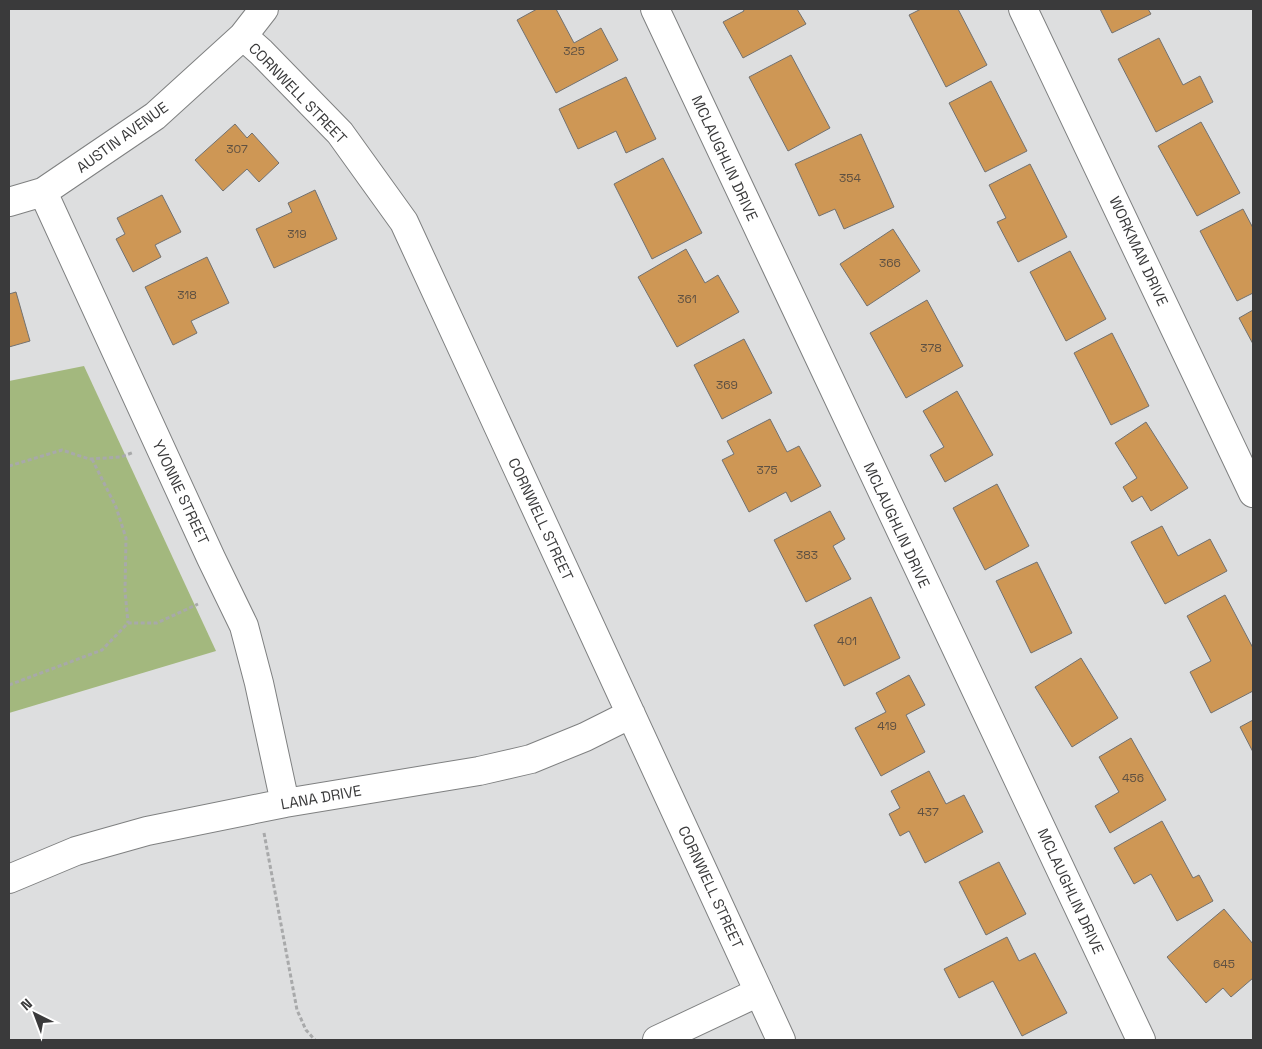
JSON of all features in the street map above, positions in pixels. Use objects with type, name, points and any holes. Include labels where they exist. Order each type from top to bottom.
[{"type":"street","name":"AUSTIN AVENUE","points":[[9,202],[43,192],[156,116],[242,36],[264,9]]},
{"type":"street","name":"MCLAUGHLIN DRIVE","points":[[654,9],[1142,1040]]},
{"type":"street","name":"WORKMAN DRIVE","points":[[1023,9],[1253,493]]},
{"type":"street","name":"CORNWELL STREET","points":[[242,36],[261,52],[340,133],[404,222],[782,1040]]},
{"type":"street","name":"YVONNE STREET","points":[[43,192],[244,626],[260,683],[286,803]]},
{"type":"street","name":"LANA DRIVE","points":[[9,879],[76,850],[147,831],[286,803],[479,771],[531,759],[585,737],[631,714]]},
{"type":"street","points":[[656,1040],[759,992]]},
{"type":"path","points":[[9,466],[62,450],[92,458],[121,457],[158,442]]},
{"type":"path","points":[[9,686],[102,650],[128,622],[125,591],[126,538],[116,507],[92,458]]},
{"type":"path","points":[[128,622],[157,623],[198,604]]},
{"type":"path","points":[[259,808],[297,1010],[306,1030],[315,1040]]},
{"type":"green space","points":[[84,366],[216,651],[9,713],[9,381]]},
{"type":"building","points":[[537,9],[556,9],[574,43],[601,28],[618,60],[556,93],[517,20]]},
{"type":"building","points":[[743,9],[797,9],[806,24],[743,58],[723,22],[744,11]]},
{"type":"building","points":[[921,9],[958,9],[987,65],[946,87],[909,15]]},
{"type":"building","points":[[1100,9],[1148,9],[1151,14],[1112,33]]},
{"type":"building","points":[[1159,38],[1183,85],[1200,76],[1213,102],[1156,132],[1118,59]]},
{"type":"building","points":[[791,55],[830,128],[788,151],[749,77]]},
{"type":"building","points":[[626,77],[656,139],[626,153],[616,131],[578,149],[559,109]]},
{"type":"building","points":[[991,81],[1027,151],[985,172],[949,103]]},
{"type":"building","points":[[1201,122],[1240,193],[1197,216],[1158,146]]},
{"type":"building","points":[[235,124],[247,138],[252,133],[279,163],[259,182],[247,169],[223,191],[195,160]]},
{"type":"building","points":[[861,134],[894,207],[844,229],[835,209],[819,216],[795,164]]},
{"type":"building","points":[[663,158],[702,233],[652,259],[614,184]]},
{"type":"building","points":[[1030,164],[1067,237],[1018,262],[997,222],[1006,218],[989,185]]},
{"type":"building","points":[[315,190],[337,239],[274,268],[256,229],[292,212],[288,203]]},
{"type":"building","points":[[162,195],[181,232],[155,245],[161,257],[133,272],[116,239],[125,234],[117,218]]},
{"type":"building","points":[[1243,209],[1253,228],[1253,293],[1237,301],[1200,231]]},
{"type":"building","points":[[893,229],[920,271],[867,306],[840,264]]},
{"type":"building","points":[[686,249],[705,283],[718,275],[739,312],[677,347],[638,277]]},
{"type":"building","points":[[1070,251],[1106,319],[1066,341],[1030,272]]},
{"type":"building","points":[[207,257],[229,303],[191,321],[197,333],[173,345],[145,287]]},
{"type":"building","points":[[16,292],[30,341],[9,347],[9,294]]},
{"type":"building","points":[[927,300],[963,366],[906,398],[870,333]]},
{"type":"building","points":[[1253,310],[1253,344],[1239,318]]},
{"type":"building","points":[[1112,333],[1149,406],[1111,425],[1074,353]]},
{"type":"building","points":[[744,339],[772,393],[722,419],[694,365]]},
{"type":"building","points":[[957,391],[993,455],[945,482],[930,455],[944,447],[923,411]]},
{"type":"building","points":[[770,419],[787,452],[799,446],[821,486],[791,502],[786,492],[749,512],[722,460],[734,454],[727,441]]},
{"type":"building","points":[[1146,422],[1188,488],[1151,511],[1142,496],[1132,502],[1123,487],[1137,478],[1115,443]]},
{"type":"building","points":[[997,484],[1029,546],[985,570],[953,508]]},
{"type":"building","points":[[830,511],[845,539],[833,546],[851,579],[806,602],[774,540]]},
{"type":"building","points":[[1162,526],[1178,556],[1210,539],[1227,571],[1165,604],[1131,542]]},
{"type":"building","points":[[1037,562],[1072,633],[1031,653],[996,581]]},
{"type":"building","points":[[1225,595],[1253,648],[1253,691],[1211,713],[1190,672],[1211,661],[1187,616]]},
{"type":"building","points":[[871,597],[900,658],[844,686],[814,625]]},
{"type":"building","points":[[1081,658],[1118,718],[1072,747],[1035,687]]},
{"type":"building","points":[[909,675],[925,705],[906,715],[925,752],[881,776],[855,728],[886,712],[876,693]]},
{"type":"building","points":[[1253,720],[1253,752],[1240,727]]},
{"type":"building","points":[[1131,738],[1166,800],[1110,833],[1095,806],[1119,792],[1099,757]]},
{"type":"building","points":[[929,771],[946,804],[964,795],[983,832],[925,863],[909,831],[900,836],[889,814],[900,808],[891,791]]},
{"type":"building","points":[[1162,821],[1193,878],[1199,875],[1213,901],[1177,921],[1151,874],[1134,884],[1114,848]]},
{"type":"building","points":[[999,862],[1026,914],[986,935],[959,882]]},
{"type":"building","points":[[1224,909],[1253,944],[1253,978],[1231,997],[1223,988],[1206,1003],[1167,957]]},
{"type":"building","points":[[1007,937],[1019,961],[1035,953],[1067,1013],[1022,1036],[993,981],[959,998],[944,969]]}]
